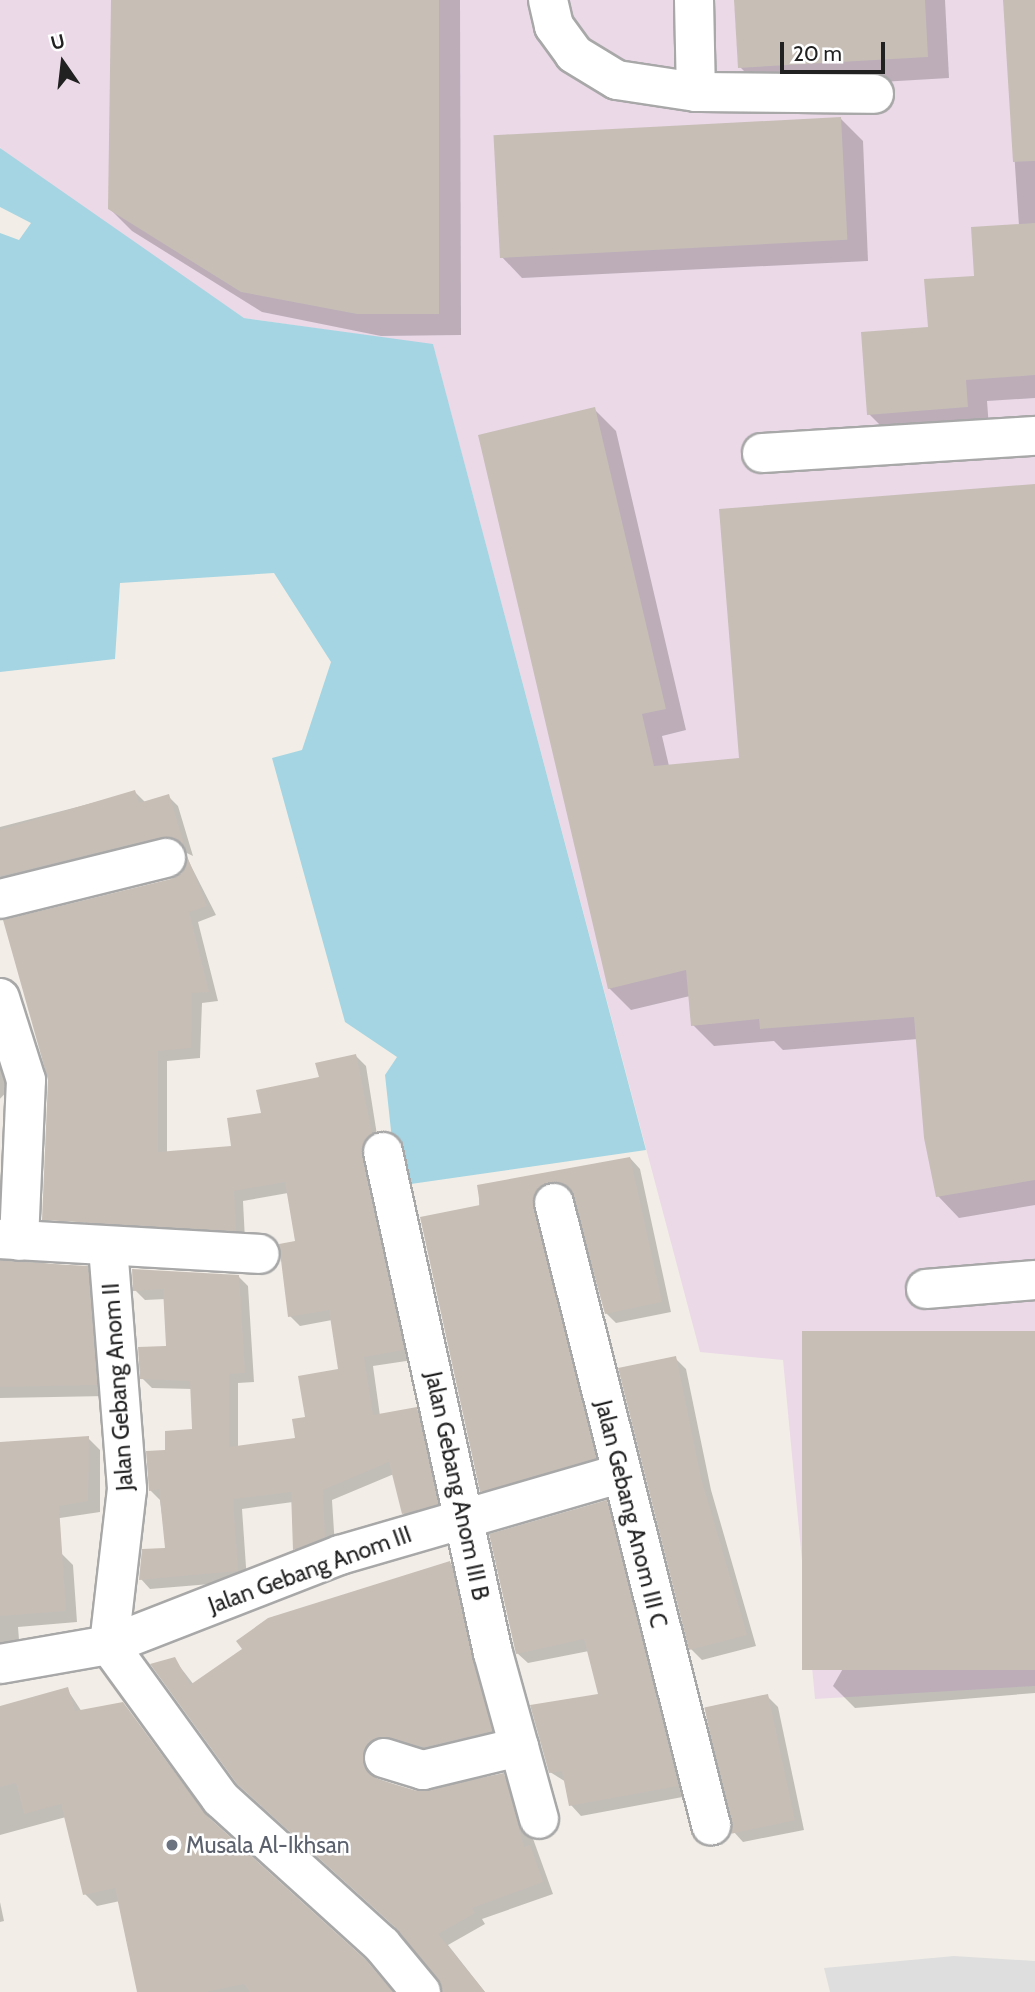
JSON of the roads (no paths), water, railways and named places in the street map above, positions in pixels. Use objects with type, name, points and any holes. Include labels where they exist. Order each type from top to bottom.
[{"type":"street","points":[[548,0],[554,26],[574,54],[617,80],[696,92],[874,94]]},
{"type":"street","points":[[694,0],[696,92]]},
{"type":"street","points":[[762,453],[1035,436]]},
{"type":"street","points":[[0,899],[166,858]]},
{"type":"street","points":[[0,998],[26,1080],[9,1240],[260,1254]]},
{"type":"street","name":"Jalan Gebang Anom III B","points":[[383,1152],[463,1516],[539,1818]]},
{"type":"street","name":"Jalan Gebang Anom III C","points":[[554,1203],[619,1474],[711,1825]]},
{"type":"street","name":"Jalan Gebang Anom II","points":[[108,1247],[127,1489],[109,1645]]},
{"type":"street","points":[[926,1289],[1035,1280]]},
{"type":"street","name":"Jalan Gebang Anom III","points":[[0,1664],[109,1645],[340,1555],[463,1516],[619,1474]]},
{"type":"street","points":[[109,1645],[221,1800],[382,1945],[421,1992]]},
{"type":"street","points":[[384,1758],[423,1770],[519,1747]]},
{"type":"water","points":[[0,148],[244,318],[433,344],[646,1150],[397,1186],[385,1075],[397,1057],[345,1022],[272,758],[302,750],[331,662],[274,573],[120,583],[115,659],[0,672],[0,233],[19,240],[31,223],[0,207]]},
{"type":"place","name":"Musala Al-Ikhsan","points":[[172,1845]]}]
